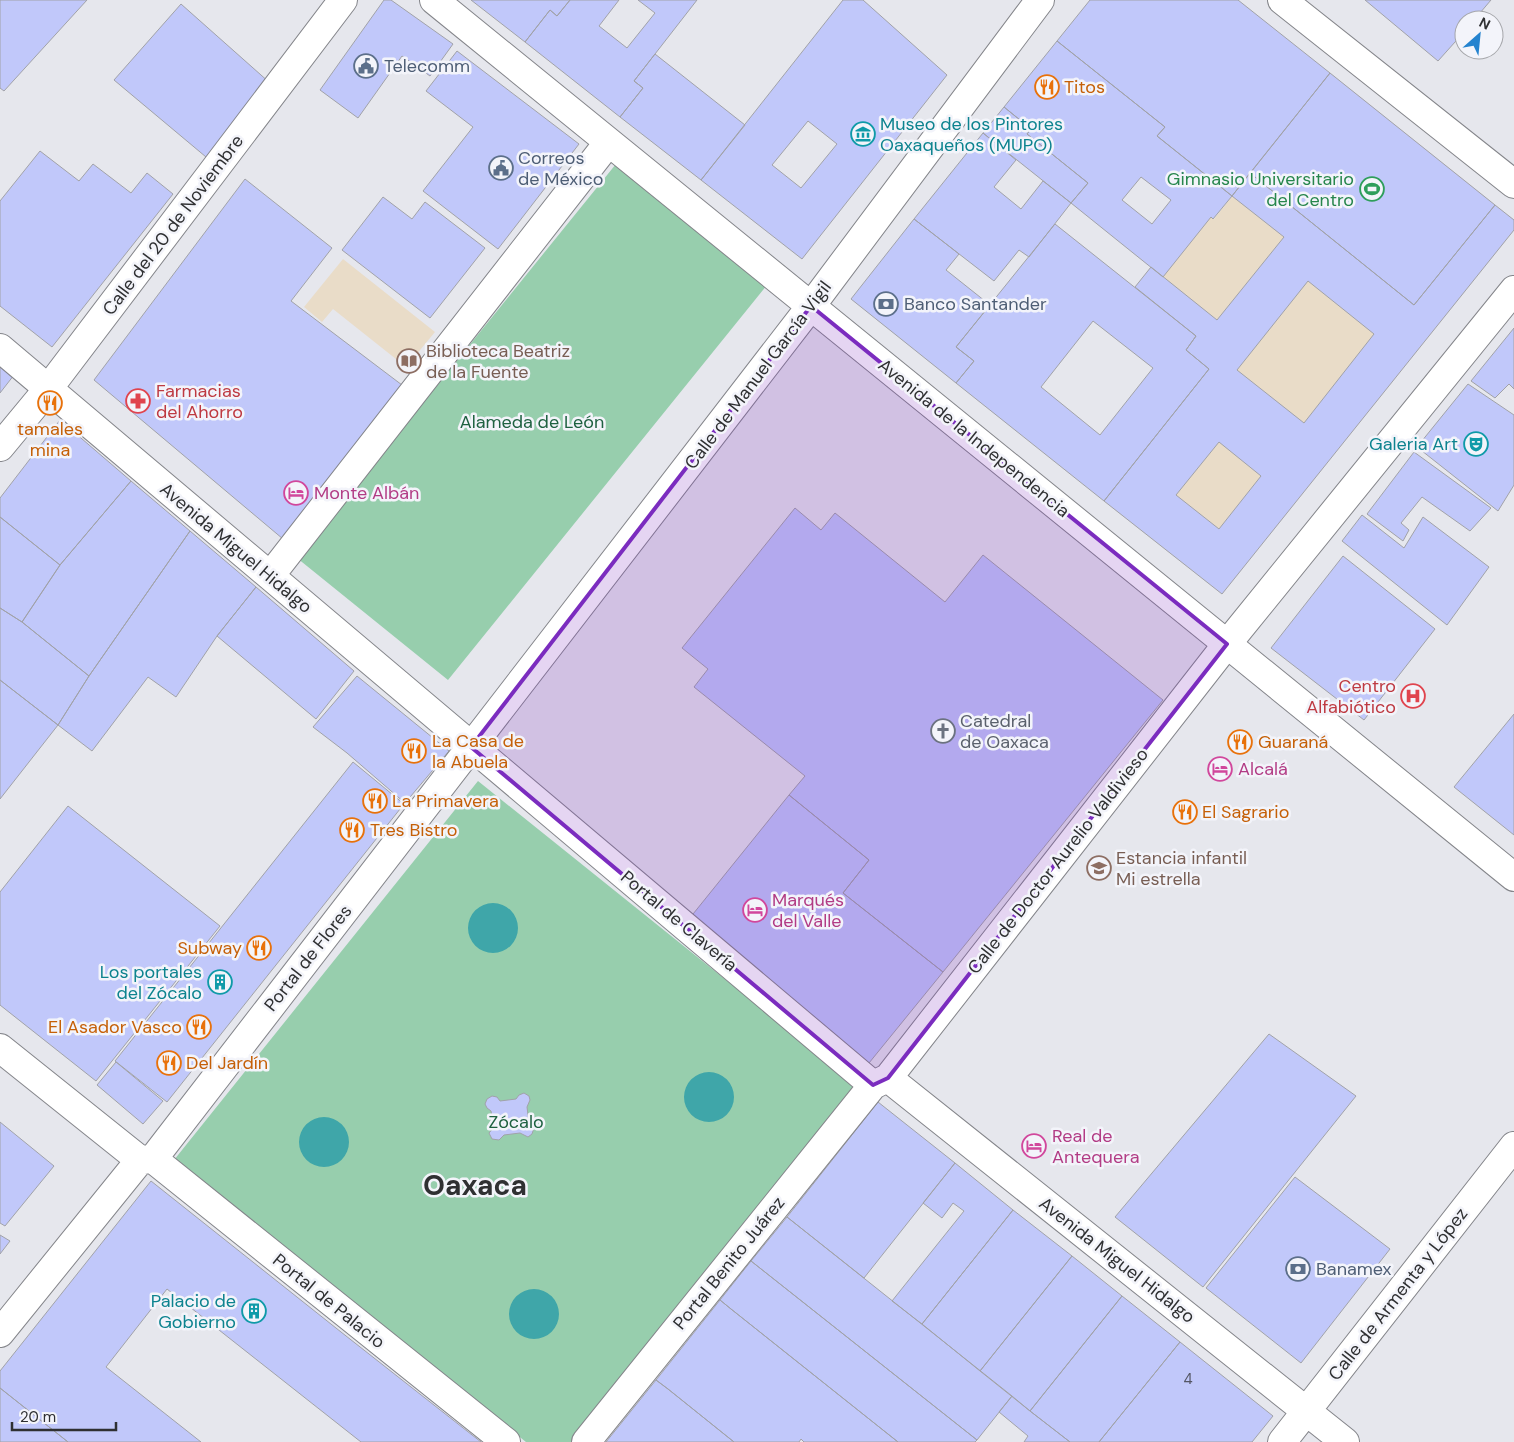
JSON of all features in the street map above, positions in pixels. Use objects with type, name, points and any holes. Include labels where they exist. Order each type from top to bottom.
[{"type":"street","name":"Calle del 20 de Noviembre","points":[[0,447],[48,389],[343,0]]},
{"type":"street","name":"Avenida de la Independencia","points":[[434,0],[1514,877]]},
{"type":"street","name":"Calle de Manuel García Vigil","points":[[471,747],[812,306],[1040,0]]},
{"type":"street","points":[[1282,0],[1514,184]]},
{"type":"street","points":[[270,576],[608,143]]},
{"type":"street","name":"Calle de Doctor Aurelio Valdivieso","points":[[881,1081],[1227,644],[1514,290]]},
{"type":"street","name":"Avenida Miguel Hidalgo","points":[[0,348],[471,747]]},
{"type":"street","name":"Portal de Clavería","points":[[471,747],[881,1081]]},
{"type":"street","name":"Portal de Flores","points":[[0,1334],[146,1160],[471,747]]},
{"type":"street","name":"Portal de Palacio","points":[[0,1048],[506,1442]]},
{"type":"street","name":"Avenida Miguel Hidalgo","points":[[881,1081],[1345,1442]]},
{"type":"street","name":"Portal Benito Juárez","points":[[586,1442],[881,1081]]},
{"type":"street","name":"Calle de Armenta y López","points":[[1282,1442],[1514,1146]]},
{"type":"highlighted area","points":[[811,306],[1227,644],[888,1078],[873,1085],[471,747]]},
{"type":"shaded area","points":[[1330,73],[1514,220],[1514,230],[1222,594],[1104,501],[1196,336],[1135,287],[1151,267],[1211,217],[1214,219]]},
{"type":"shaded area","points":[[343,259],[435,332],[406,367],[333,309],[322,322],[304,307]]},
{"type":"green space","name":"Alameda de León","points":[[616,164],[767,285],[448,680],[297,558]]},
{"type":"green space","name":"Zócalo","points":[[478,781],[857,1085],[571,1442],[526,1442],[174,1160]]},
{"type":"water","points":[[488,903],[498,903],[511,910],[518,923],[518,933],[511,946],[498,953],[488,953],[479,949],[472,942],[468,933],[468,923],[472,914],[479,907]]},
{"type":"water","points":[[704,1072],[714,1072],[727,1079],[734,1092],[734,1102],[727,1115],[714,1122],[704,1122],[695,1118],[688,1111],[684,1102],[684,1092],[688,1083],[695,1076]]},
{"type":"water","points":[[319,1117],[329,1117],[342,1124],[349,1137],[349,1147],[342,1160],[329,1167],[319,1167],[310,1163],[303,1156],[299,1147],[299,1137],[303,1128],[310,1121]]},
{"type":"water","points":[[529,1289],[539,1289],[552,1296],[559,1309],[559,1319],[552,1332],[539,1339],[529,1339],[520,1335],[513,1328],[509,1319],[509,1309],[513,1300],[520,1293]]},
{"type":"building","points":[[0,0],[87,0],[4,91],[0,88]]},
{"type":"building","name":"Telecomm","points":[[384,0],[391,0],[453,44],[430,76],[402,56],[358,118],[320,90]]},
{"type":"building","points":[[471,0],[570,0],[557,16],[550,10],[525,42]]},
{"type":"building","points":[[570,0],[619,0],[599,26],[627,48],[655,13],[638,0],[697,0],[634,81],[643,88],[620,117],[525,42],[550,10],[557,16]]},
{"type":"building","name":"Museo de los Pintores Oaxaqueños (MUPO)","points":[[843,0],[863,0],[947,75],[802,259],[701,180]],"holes":[[[808,121],[837,144],[801,188],[772,165]]]},
{"type":"building","points":[[1090,0],[1238,0],[1330,73],[1232,196],[1157,136],[1165,127],[1057,41]]},
{"type":"building","points":[[1365,0],[1491,0],[1482,10],[1454,10],[1454,43],[1438,61]]},
{"type":"building","points":[[181,4],[270,83],[212,162],[114,80]]},
{"type":"building","points":[[1057,41],[1165,127],[1157,136],[1232,196],[1213,219],[1211,217],[1163,277],[1071,203],[1088,183],[1027,134],[1031,129],[1004,107]],"holes":[[[1141,177],[1171,200],[1152,224],[1122,200]]]},
{"type":"building","name":"Correos de México","points":[[457,51],[579,144],[498,249],[423,191],[473,127],[426,91]]},
{"type":"building","points":[[655,54],[745,125],[701,180],[620,117],[643,88],[634,81]]},
{"type":"building","name":"Gimnasio Universitario del Centro","points":[[1330,73],[1495,205],[1414,305],[1250,173]]},
{"type":"building","points":[[1004,107],[1031,129],[1027,134],[1088,183],[1071,203],[983,133]]},
{"type":"building","points":[[983,133],[1016,160],[994,187],[1021,209],[1043,181],[1071,203],[1029,257],[1019,250],[994,281],[914,219]]},
{"type":"building","points":[[40,151],[79,181],[93,164],[131,193],[147,173],[173,194],[52,347],[0,306],[0,201]]},
{"type":"building","points":[[1250,173],[1414,305],[1495,205],[1514,220],[1514,230],[1222,594],[1104,501],[1209,369],[1186,350],[1196,336],[1135,287],[1151,267],[1217,320],[1284,237],[1232,196]],"holes":[[[1308,281],[1374,334],[1304,423],[1237,370]],[[1219,442],[1261,476],[1219,529],[1176,495]]]},
{"type":"building","points":[[245,179],[332,248],[291,301],[402,385],[283,539],[94,380]]},
{"type":"building","points":[[383,197],[412,219],[425,202],[485,248],[430,318],[342,250]]},
{"type":"building","points":[[914,219],[959,254],[946,270],[990,305],[956,347],[974,361],[956,383],[851,299]]},
{"type":"building","points":[[1055,224],[1196,336],[1186,350],[1209,369],[1104,501],[956,383],[974,361],[956,347]],"holes":[[[1093,321],[1153,368],[1100,435],[1041,387]]]},
{"type":"building","points":[[1514,328],[1514,389],[1509,384],[1495,398],[1471,381]]},
{"type":"building","points":[[0,364],[14,375],[0,393]]},
{"type":"building","points":[[1468,384],[1514,415],[1514,485],[1498,511],[1417,447]]},
{"type":"building","points":[[60,420],[131,481],[60,565],[0,517],[0,498]]},
{"type":"building","points":[[1414,452],[1491,508],[1470,531],[1422,497],[1401,523],[1409,530],[1403,541],[1367,514]]},
{"type":"building","points":[[131,481],[190,531],[89,676],[22,622],[60,565]]},
{"type":"building","name":"Catedral de Oaxaca","points":[[795,508],[821,530],[835,513],[945,602],[983,555],[1163,700],[943,972],[843,893],[869,860],[789,795],[805,776],[694,687],[708,669],[682,648]]},
{"type":"building","points":[[1362,515],[1404,548],[1423,517],[1489,567],[1447,625],[1342,541]]},
{"type":"building","points":[[0,517],[60,565],[22,622],[0,608]]},
{"type":"building","points":[[190,531],[256,587],[217,636],[176,697],[148,677],[92,751],[58,725],[89,676]]},
{"type":"building","points":[[1343,556],[1435,629],[1364,720],[1271,648]]},
{"type":"building","points":[[256,587],[354,671],[316,719],[217,636]]},
{"type":"building","points":[[0,608],[22,622],[89,676],[58,725],[0,680]]},
{"type":"building","points":[[357,676],[449,751],[405,803],[347,753],[313,727]]},
{"type":"building","points":[[0,680],[58,725],[0,799]]},
{"type":"building","points":[[1514,714],[1514,835],[1454,787]]},
{"type":"building","name":"Los portales del Zócalo","points":[[353,762],[404,804],[167,1102],[115,1061]]},
{"type":"building","points":[[789,795],[869,860],[843,893],[943,972],[869,1063],[689,919]]},
{"type":"building","points":[[68,806],[220,926],[96,1081],[0,1005],[0,892]]},
{"type":"building","points":[[1269,1034],[1356,1096],[1203,1287],[1115,1217]]},
{"type":"building","points":[[116,1062],[163,1101],[143,1124],[97,1085]]},
{"type":"building","points":[[524,1093],[529,1096],[530,1100],[527,1107],[529,1123],[534,1128],[532,1134],[528,1137],[520,1133],[504,1135],[499,1140],[492,1139],[489,1133],[494,1127],[491,1111],[485,1104],[487,1099],[492,1096],[497,1097],[500,1101],[516,1099]]},
{"type":"building","points":[[878,1102],[955,1163],[864,1278],[787,1217]]},
{"type":"building","points":[[0,1122],[54,1166],[5,1226],[0,1223]]},
{"type":"building","points":[[955,1163],[1013,1210],[922,1324],[892,1301],[964,1211],[953,1203],[942,1218],[923,1203]]},
{"type":"building","name":"Banamex","points":[[1295,1177],[1390,1249],[1301,1363],[1206,1288]]},
{"type":"building","name":"Palacio de Gobierno","points":[[151,1181],[481,1442],[361,1442],[167,1289],[106,1367],[201,1442],[68,1442],[0,1388],[0,1371]]},
{"type":"building","points":[[1013,1210],[1072,1256],[980,1371],[922,1324]]},
{"type":"building","points":[[787,1217],[1012,1396],[977,1440],[751,1261]]},
{"type":"building","points":[[0,1235],[10,1241],[0,1254]]},
{"type":"building","points":[[1072,1256],[1122,1296],[1030,1411],[980,1371]]},
{"type":"building","points":[[751,1261],[977,1440],[975,1442],[898,1442],[720,1300]]},
{"type":"building","points":[[1122,1296],[1180,1342],[1099,1442],[1070,1442],[1030,1411]]},
{"type":"building","points":[[720,1300],[898,1442],[804,1442],[801,1439],[799,1442],[734,1442],[656,1380]]},
{"type":"building","points":[[1180,1342],[1273,1416],[1252,1442],[1099,1442]]},
{"type":"building","points":[[656,1380],[668,1389],[734,1442],[606,1442]]},
{"type":"building","points":[[0,1388],[68,1442],[0,1442]]},
{"type":"building","points":[[1012,1396],[1070,1442],[1024,1442],[1028,1436],[999,1412]]},
{"type":"place","name":"Telecomm","points":[[366,66]]},
{"type":"place","name":"Titos","points":[[1047,87]]},
{"type":"place","name":"Museo de los Pintores Oaxaqueños (MUPO)","points":[[863,134]]},
{"type":"place","name":"Correos de México","points":[[501,168]]},
{"type":"place","name":"Gimnasio Universitario del Centro","points":[[1372,189]]},
{"type":"place","name":"Banco Santander","points":[[886,304]]},
{"type":"place","name":"Biblioteca Beatriz de la Fuente","points":[[409,361]]},
{"type":"place","name":"Farmacias del Ahorro","points":[[138,401]]},
{"type":"place","name":"tamales mina","points":[[50,403]]},
{"type":"place","name":"Galeria Art","points":[[1476,444]]},
{"type":"place","name":"Monte Albán","points":[[296,493]]},
{"type":"place","name":"Centro Alfabiótico","points":[[1413,696]]},
{"type":"place","name":"Catedral de Oaxaca","points":[[943,731]]},
{"type":"place","name":"Guaraná","points":[[1240,742]]},
{"type":"place","name":"La Casa de la Abuela","points":[[414,751]]},
{"type":"place","name":"Alcalá","points":[[1220,769]]},
{"type":"place","name":"La Primavera","points":[[375,801]]},
{"type":"place","name":"El Sagrario","points":[[1185,812]]},
{"type":"place","name":"Tres Bistro","points":[[352,830]]},
{"type":"place","name":"Estancia infantil Mi estrella","points":[[1099,868]]},
{"type":"place","name":"Marqués del Valle","points":[[755,910]]},
{"type":"place","name":"Subway","points":[[259,948]]},
{"type":"place","name":"Los portales del Zócalo","points":[[220,982]]},
{"type":"place","name":"El Asador Vasco","points":[[199,1027]]},
{"type":"place","name":"Del Jardín","points":[[169,1063]]},
{"type":"place","name":"Real de Antequera","points":[[1034,1146]]},
{"type":"place","name":"Banamex","points":[[1298,1269]]},
{"type":"place","name":"Palacio de Gobierno","points":[[254,1311]]},
{"type":"district","name":"Oaxaca","points":[[475,1185]]}]
